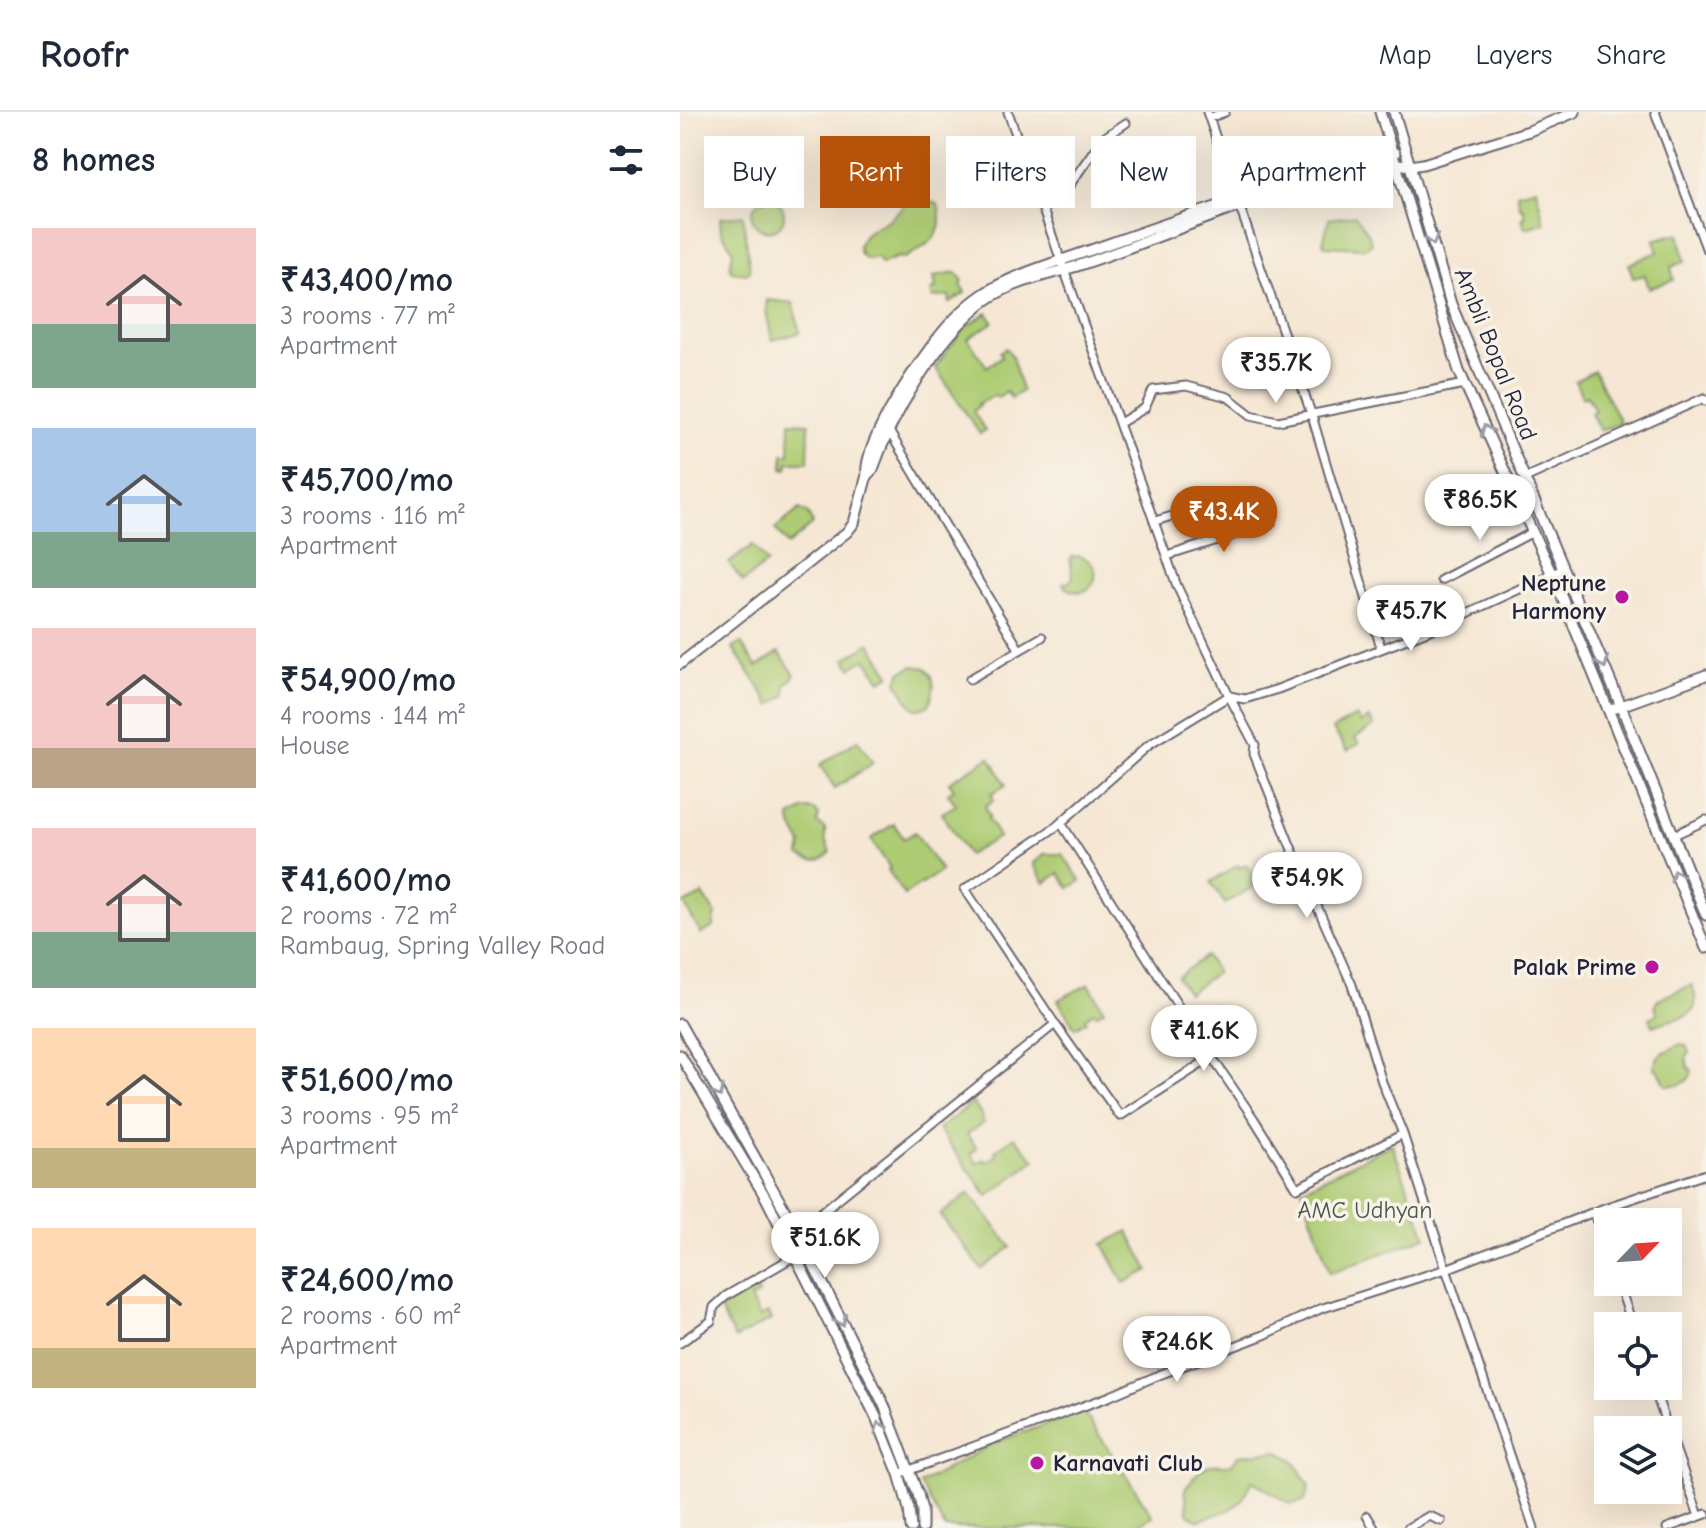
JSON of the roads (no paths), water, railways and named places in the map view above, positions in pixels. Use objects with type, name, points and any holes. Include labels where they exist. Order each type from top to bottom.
[{"type":"street","points":[[1008,112],[1016,136]]},
{"type":"street","points":[[1216,136],[1208,115],[1225,112]]},
{"type":"street","name":"Ambli Bopal Road","points":[[1380,112],[1387,136]]},
{"type":"street","name":"Ambli Bopal Road","points":[[1394,112],[1451,304],[1706,915]]},
{"type":"street","points":[[1394,163],[1410,166],[1423,164],[1529,131],[1575,112]]},
{"type":"street","points":[[1655,112],[1706,248]]},
{"type":"street","points":[[1075,177],[1105,137],[1126,123]]},
{"type":"street","points":[[1393,152],[1407,155],[1423,164]]},
{"type":"street","name":"Ambli Bopal Road","points":[[1393,158],[1459,371],[1533,532],[1706,948]]},
{"type":"street","points":[[1042,208],[1177,586],[1255,745],[1254,754],[1290,845],[1352,985],[1534,1528]]},
{"type":"street","points":[[680,664],[844,536],[854,523],[867,475],[866,466],[884,422],[932,346],[962,312],[1012,279],[1062,265],[1221,208]]},
{"type":"street","points":[[1240,208],[1312,416],[1381,648]]},
{"type":"street","points":[[867,475],[873,469],[907,396],[931,360],[982,298]]},
{"type":"street","points":[[1120,423],[1145,408],[1153,390],[1186,386],[1228,397],[1251,415],[1278,421],[1465,384]]},
{"type":"street","points":[[1525,478],[1705,398]]},
{"type":"street","points":[[889,431],[1019,649]]},
{"type":"street","points":[[1478,508],[1512,488]]},
{"type":"street","points":[[1155,521],[1255,492]]},
{"type":"street","points":[[1167,556],[1271,523]]},
{"type":"street","points":[[1441,580],[1533,532]]},
{"type":"street","points":[[1229,696],[1237,699],[1260,696],[1471,612],[1563,569]]},
{"type":"street","points":[[970,679],[1042,637]]},
{"type":"street","points":[[1608,711],[1706,675]]},
{"type":"street","points":[[1212,1057],[1120,1116],[965,889],[1061,823],[1149,745],[1229,696]]},
{"type":"street","points":[[1674,835],[1706,820]]},
{"type":"street","points":[[1061,823],[1297,1188],[1403,1134]]},
{"type":"street","points":[[680,1024],[797,1232],[884,1405],[922,1510],[922,1528]]},
{"type":"street","points":[[797,1232],[1055,1024]]},
{"type":"street","points":[[680,1055],[766,1198],[876,1417],[899,1474],[911,1528]]},
{"type":"street","points":[[1606,1208],[1706,1174]]},
{"type":"street","points":[[899,1474],[1108,1397],[1264,1335],[1320,1309],[1446,1269],[1594,1212]]},
{"type":"street","points":[[680,1343],[711,1321],[714,1307],[726,1296],[795,1256]]},
{"type":"street","points":[[1658,1400],[1702,1515],[1667,1528]]},
{"type":"street","points":[[1367,1516],[1374,1528]]},
{"type":"street","points":[[1408,1528],[1429,1516],[1441,1521]]},
{"type":"place","name":"Neptune Harmony","points":[[1622,597]]},
{"type":"place","name":"Palak Prime","points":[[1652,967]]},
{"type":"place","name":"Karnavati Club","points":[[1037,1463]]},
{"type":"park label","name":"AMC Udhyan","points":[[1365,1210]]}]
